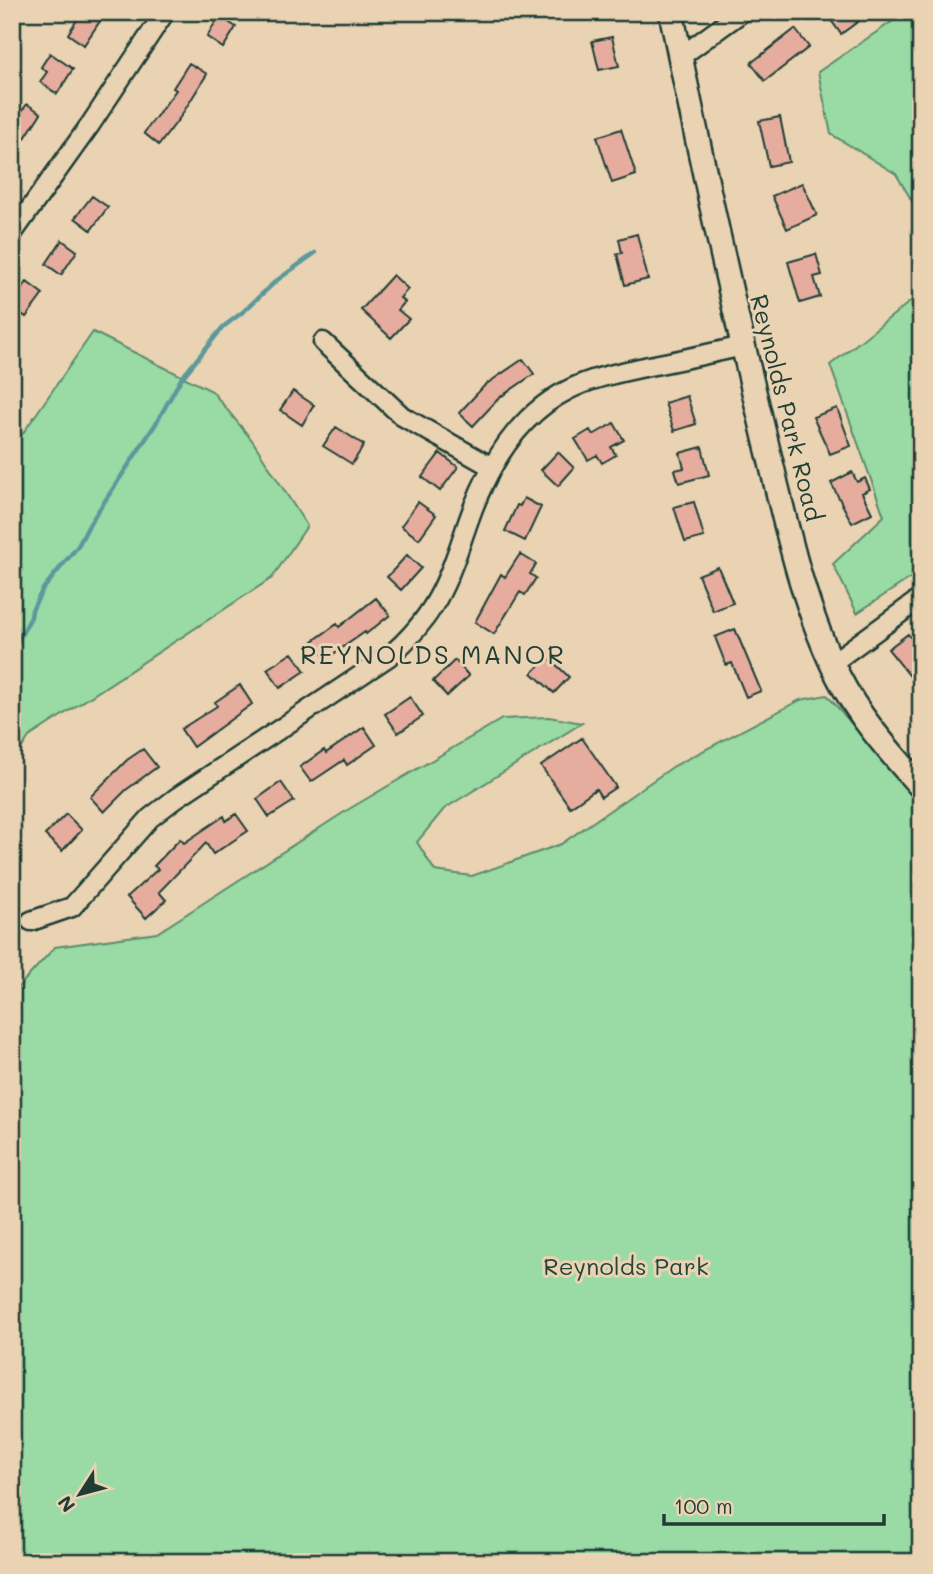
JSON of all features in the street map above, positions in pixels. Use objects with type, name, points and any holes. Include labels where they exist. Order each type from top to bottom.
[{"type":"main road","name":"Reynolds Park Road","points":[[671,12],[743,346],[784,517],[813,616],[850,699],[921,787]]},
{"type":"street","points":[[12,234],[90,125],[165,12]]},
{"type":"street","points":[[680,57],[742,12]]},
{"type":"street","points":[[323,342],[402,416],[490,466]]},
{"type":"street","points":[[31,921],[72,907],[150,818],[388,657],[409,639],[437,602],[449,578],[479,489],[490,466],[507,443],[551,401],[568,390],[624,371],[743,346]]},
{"type":"street","points":[[832,663],[921,598]]},
{"type":"green space","points":[[906,12],[921,12],[921,216],[896,174],[831,134],[818,72]]},
{"type":"green space","points":[[921,293],[921,571],[857,613],[833,564],[884,516],[830,365]]},
{"type":"green space","points":[[93,332],[212,391],[252,440],[307,526],[272,578],[29,737],[12,763],[12,449]]},
{"type":"green space","name":"Reynolds Park","points":[[827,695],[921,804],[921,1562],[12,1562],[12,994],[55,947],[157,933],[349,809],[502,719],[549,717],[582,723],[444,809],[417,842],[435,871],[472,876],[561,844],[674,766],[800,700]]},
{"type":"building","points":[[82,12],[93,12],[102,18],[84,45],[68,34]]},
{"type":"building","points":[[825,12],[871,12],[841,34]]},
{"type":"building","points":[[219,16],[236,27],[223,48],[207,37]]},
{"type":"building","points":[[795,29],[809,47],[765,81],[751,63]]},
{"type":"building","points":[[612,37],[619,66],[599,70],[592,41]]},
{"type":"building","points":[[50,53],[73,69],[57,94],[40,82],[47,72],[41,67]]},
{"type":"building","points":[[189,63],[207,74],[159,145],[144,133],[176,90],[173,88]]},
{"type":"building","points":[[27,104],[41,113],[25,138],[12,129],[12,125]]},
{"type":"building","points":[[780,117],[789,162],[769,166],[759,121]]},
{"type":"building","points":[[621,129],[636,175],[612,183],[597,137]]},
{"type":"building","points":[[802,183],[817,215],[787,229],[772,196]]},
{"type":"building","points":[[92,196],[108,207],[91,230],[75,218]]},
{"type":"building","points":[[637,234],[648,279],[625,285],[617,254],[622,253],[619,239]]},
{"type":"building","points":[[62,240],[77,251],[61,275],[46,264]]},
{"type":"building","points":[[816,254],[822,275],[814,277],[820,297],[800,303],[788,262]]},
{"type":"building","points":[[393,275],[408,289],[400,298],[405,302],[398,310],[409,319],[391,338],[361,310]]},
{"type":"building","points":[[27,282],[43,294],[26,317],[12,307],[12,302]]},
{"type":"building","points":[[523,359],[534,374],[499,398],[473,426],[459,413],[485,385]]},
{"type":"building","points":[[293,391],[314,405],[302,425],[280,410]]},
{"type":"building","points":[[687,396],[696,424],[674,431],[665,403]]},
{"type":"building","points":[[837,408],[851,446],[830,454],[813,417]]},
{"type":"building","points":[[614,423],[624,440],[611,447],[616,455],[602,463],[597,455],[588,460],[575,439],[590,430],[593,435]]},
{"type":"building","points":[[336,427],[364,445],[352,464],[323,446]]},
{"type":"building","points":[[702,447],[709,475],[679,483],[675,470],[684,468],[680,453]]},
{"type":"building","points":[[558,452],[574,468],[558,486],[541,470]]},
{"type":"building","points":[[440,453],[458,467],[440,491],[422,477]]},
{"type":"building","points":[[852,472],[857,482],[865,478],[870,489],[862,493],[872,513],[852,523],[831,483]]},
{"type":"building","points":[[524,498],[541,507],[525,541],[505,531],[517,505],[520,506]]},
{"type":"building","points":[[418,502],[436,515],[419,539],[401,526]]},
{"type":"building","points":[[694,502],[704,537],[685,542],[674,507]]},
{"type":"building","points":[[520,554],[536,564],[530,574],[536,578],[525,595],[520,592],[494,634],[475,622],[501,574],[505,577]]},
{"type":"building","points":[[407,555],[421,568],[401,590],[387,577]]},
{"type":"building","points":[[718,567],[733,603],[713,611],[698,575]]},
{"type":"building","points":[[376,598],[390,615],[326,659],[313,641],[337,624],[339,627]]},
{"type":"building","points":[[735,629],[761,691],[746,697],[732,663],[726,665],[715,637]]},
{"type":"building","points":[[908,634],[921,651],[921,690],[888,649]]},
{"type":"building","points":[[292,653],[305,671],[280,688],[267,669]]},
{"type":"building","points":[[548,657],[569,677],[554,693],[532,673]]},
{"type":"building","points":[[455,660],[469,676],[447,696],[433,681]]},
{"type":"building","points":[[240,685],[252,704],[193,747],[181,729],[217,706],[215,702]]},
{"type":"building","points":[[410,697],[423,716],[398,733],[385,714]]},
{"type":"building","points":[[364,727],[376,745],[347,765],[344,760],[311,782],[300,767]]},
{"type":"building","points":[[582,738],[616,787],[601,797],[596,789],[570,807],[541,766]]},
{"type":"building","points":[[143,749],[157,767],[126,790],[104,812],[90,797],[127,760]]},
{"type":"building","points":[[281,782],[294,801],[269,817],[257,799]]},
{"type":"building","points":[[66,814],[82,830],[62,851],[45,835]]},
{"type":"building","points":[[236,814],[248,831],[213,854],[206,843],[159,892],[166,900],[146,918],[127,897],[158,869],[154,866],[180,839],[184,843],[224,816],[226,821]]},
{"type":"waterway","points":[[12,657],[43,589],[78,546],[181,379],[223,327],[276,281],[315,253]]},
{"type":"district","name":"REYNOLDS MANOR","points":[[433,655]]}]
